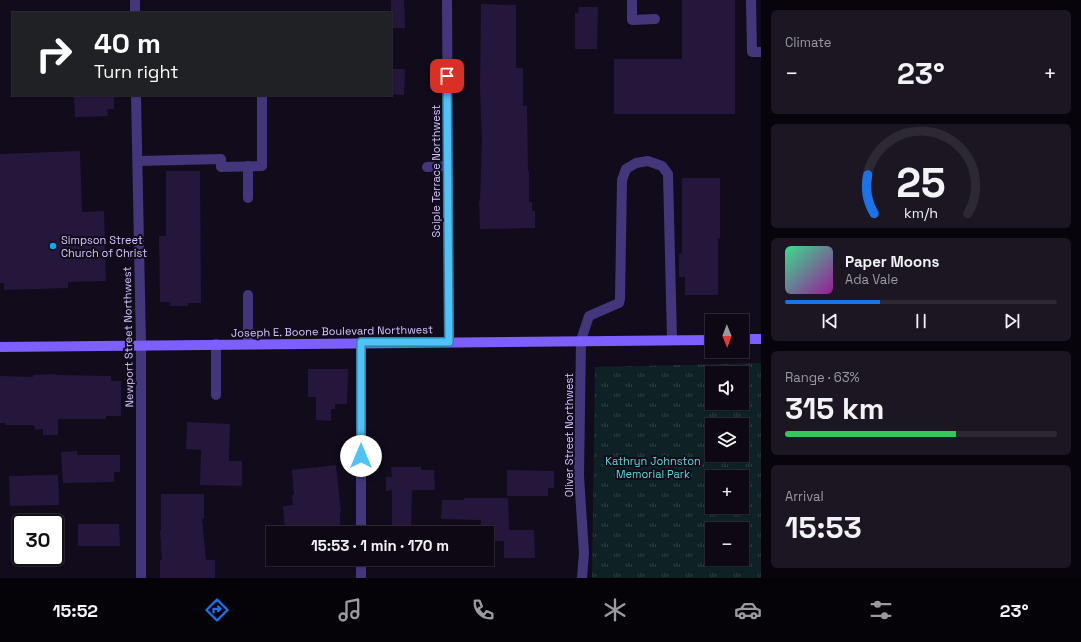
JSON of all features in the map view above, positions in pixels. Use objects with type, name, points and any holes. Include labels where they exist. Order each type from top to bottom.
[{"type":"main road","points":[[749,339],[761,339]]},
{"type":"main road","name":"Joseph E. Boone Boulevard Northwest","points":[[0,347],[361,342],[705,340]]},
{"type":"street","points":[[135,0],[135,12]]},
{"type":"street","name":"Sciple Terrace Northwest","points":[[447,0],[449,342]]},
{"type":"street","points":[[632,0],[632,20],[654,19]]},
{"type":"street","points":[[751,0],[752,52],[761,52]]},
{"type":"street","name":"Newport Street Northwest","points":[[136,96],[141,345],[141,578]]},
{"type":"street","points":[[138,161],[221,159],[221,167],[262,166],[262,96]]},
{"type":"street","name":"Oliver Street Northwest","points":[[582,578],[584,553],[578,476],[581,340],[589,316],[619,303],[622,180],[626,168],[636,163],[648,161],[662,166],[668,174],[672,340]]},
{"type":"street","points":[[248,166],[248,198]]},
{"type":"street","points":[[427,167],[448,166]]},
{"type":"street","points":[[248,295],[248,344]]},
{"type":"street","points":[[361,342],[361,526]]},
{"type":"street","points":[[216,344],[216,395]]},
{"type":"street","points":[[361,566],[361,578]]},
{"type":"green space","name":"Kathryn Johnston Memorial Park","points":[[761,363],[761,578],[592,578],[595,367]]},
{"type":"building","points":[[391,0],[404,0],[405,28],[392,28]]},
{"type":"building","points":[[682,0],[735,0],[735,114],[614,114],[614,59],[682,59]]},
{"type":"building","points":[[481,4],[516,5],[516,68],[523,68],[523,106],[527,105],[529,202],[532,202],[532,211],[535,211],[535,228],[480,229],[479,201],[482,140],[480,90]]},
{"type":"building","points":[[579,7],[598,7],[597,49],[575,49],[575,13],[578,13]]},
{"type":"building","points":[[392,69],[405,69],[404,95],[392,94]]},
{"type":"building","points":[[74,96],[114,96],[114,109],[107,109],[108,116],[75,117]]},
{"type":"building","name":"Simpson Street Church of Christ","points":[[80,151],[82,212],[104,211],[106,281],[68,282],[68,288],[4,290],[4,283],[0,283],[0,154]]},
{"type":"building","points":[[166,171],[200,171],[201,303],[188,303],[188,306],[170,306],[170,302],[160,302],[159,236],[166,236]]},
{"type":"building","points":[[682,178],[720,178],[718,295],[685,295],[685,277],[679,277],[679,254],[682,253]]},
{"type":"building","points":[[308,369],[348,369],[347,404],[335,404],[335,409],[331,409],[331,421],[316,420],[316,397],[308,397]]},
{"type":"building","points":[[56,374],[111,376],[111,381],[121,381],[121,416],[106,416],[106,419],[58,419],[58,435],[43,435],[43,429],[35,430],[34,425],[5,425],[5,423],[0,423],[0,376],[33,377],[33,375]]},
{"type":"building","points":[[187,422],[230,424],[229,461],[242,461],[242,486],[200,485],[201,450],[186,449]]},
{"type":"building","points":[[77,451],[77,455],[120,455],[120,472],[114,472],[114,482],[63,483],[61,452]]},
{"type":"building","points":[[336,465],[341,513],[340,526],[284,526],[283,506],[293,505],[292,495],[294,495],[292,470]]},
{"type":"building","points":[[391,467],[421,467],[421,470],[434,470],[435,490],[412,490],[411,526],[392,526],[392,490],[386,491],[386,477],[392,477]]},
{"type":"building","points":[[507,470],[554,471],[554,488],[548,488],[548,496],[507,496]]},
{"type":"building","points":[[58,475],[59,505],[10,506],[9,476]]},
{"type":"building","points":[[161,494],[204,494],[204,519],[202,519],[206,560],[215,560],[215,578],[160,578],[160,560],[162,560],[160,531]]},
{"type":"building","points":[[464,498],[508,498],[509,530],[534,530],[535,558],[504,558],[504,541],[494,541],[494,526],[481,526],[481,520],[441,519],[442,500],[464,500]]},
{"type":"building","points":[[78,524],[119,524],[120,546],[78,546]]},
{"type":"place","name":"Simpson Street Church of Christ","points":[[53,246]]},
{"type":"route","points":[[361,456],[361,342],[449,342],[447,76]]}]
